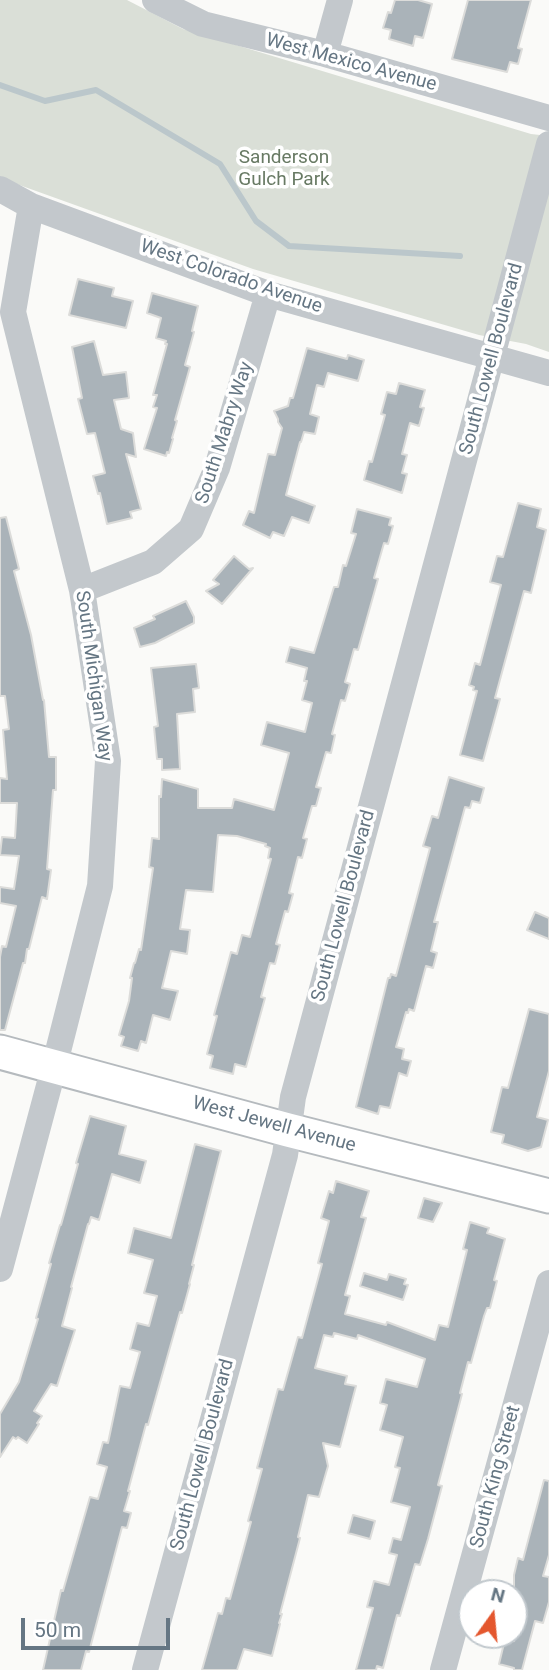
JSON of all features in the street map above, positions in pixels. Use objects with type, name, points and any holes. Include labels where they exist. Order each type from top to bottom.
[{"type":"main road","name":"West Jewell Avenue","points":[[0,1052],[549,1196]]},
{"type":"street","name":"West Mexico Avenue","points":[[155,0],[203,24],[326,54],[549,118]]},
{"type":"street","points":[[326,54],[340,0]]},
{"type":"street","name":"South Lowell Boulevard","points":[[145,1670],[285,1155],[296,1084],[549,144]]},
{"type":"street","name":"West Colorado Avenue","points":[[0,189],[31,206],[268,294],[549,373]]},
{"type":"street","name":"South Michigan Way","points":[[0,1269],[100,886],[108,761],[82,590],[13,312],[31,206]]},
{"type":"street","name":"South Mabry Way","points":[[82,590],[153,562],[191,529],[217,468],[268,294]]},
{"type":"street","name":"South King Street","points":[[443,1670],[549,1283]]},
{"type":"green space","name":"Sanderson Gulch Park","points":[[0,0],[127,0],[183,29],[531,134],[549,136],[549,352],[526,344],[479,335],[253,269],[0,176]]},
{"type":"building","points":[[395,0],[418,0],[432,4],[423,38],[415,36],[413,46],[389,39],[391,30],[383,28]]},
{"type":"building","points":[[468,0],[531,0],[518,48],[522,49],[518,64],[510,62],[507,72],[452,59]]},
{"type":"building","points":[[78,279],[114,288],[112,296],[133,301],[126,328],[69,315]]},
{"type":"building","points":[[152,293],[198,306],[185,365],[190,367],[175,420],[173,439],[166,456],[144,449],[157,408],[153,407],[157,395],[153,395],[167,344],[166,341],[156,338],[161,318],[147,313]]},
{"type":"building","points":[[94,341],[103,375],[126,372],[129,398],[114,400],[121,429],[133,433],[136,457],[126,454],[141,509],[130,512],[132,518],[107,524],[93,476],[105,473],[95,433],[87,434],[78,399],[82,398],[72,347]]},
{"type":"building","points":[[307,348],[347,359],[348,355],[364,360],[358,381],[328,373],[324,387],[317,385],[310,414],[319,417],[315,434],[304,432],[286,495],[315,506],[309,523],[292,517],[284,536],[273,532],[270,538],[243,525],[249,511],[254,513],[268,454],[275,455],[282,428],[274,411],[288,406],[290,398],[293,398]]},
{"type":"building","points":[[399,383],[425,390],[420,407],[424,408],[419,426],[410,423],[402,454],[407,455],[402,473],[407,474],[402,493],[364,480],[385,415],[381,414],[387,392],[396,394]]},
{"type":"building","points":[[518,503],[541,509],[537,527],[546,530],[531,593],[524,591],[495,698],[500,699],[483,761],[460,755],[477,691],[469,685],[475,663],[480,665],[501,585],[490,582],[497,556],[503,557]]},
{"type":"building","points":[[357,509],[391,518],[389,525],[393,526],[388,544],[384,543],[374,578],[378,579],[358,650],[354,649],[345,682],[350,684],[345,701],[341,700],[332,734],[335,735],[331,753],[326,752],[316,787],[321,788],[316,806],[312,806],[303,838],[307,839],[302,858],[298,857],[289,893],[293,894],[288,912],[285,911],[276,944],[280,945],[275,964],[270,963],[261,997],[265,998],[246,1067],[235,1064],[233,1074],[210,1068],[213,1056],[207,1054],[217,1016],[214,1015],[231,952],[237,954],[242,935],[250,937],[271,859],[268,858],[270,848],[265,846],[266,844],[237,836],[218,835],[213,892],[186,890],[180,929],[190,930],[187,954],[171,951],[162,988],[178,991],[170,1020],[153,1015],[146,1043],[141,1041],[138,1051],[121,1046],[124,1037],[119,1035],[129,1001],[130,978],[139,949],[141,950],[153,868],[149,867],[152,838],[159,839],[159,796],[161,797],[162,779],[198,789],[198,808],[232,808],[234,799],[274,810],[289,753],[261,745],[267,722],[305,732],[312,703],[302,700],[307,668],[286,662],[290,647],[314,653],[334,587],[338,587],[343,565],[346,566],[356,534],[351,533]]},
{"type":"building","points":[[6,517],[19,569],[14,571],[44,700],[49,757],[56,757],[56,790],[53,790],[47,869],[51,870],[47,899],[42,897],[5,1030],[0,1030],[0,957],[2,946],[6,947],[16,906],[0,903],[0,887],[14,889],[19,856],[0,855],[2,837],[15,838],[17,803],[0,803],[0,778],[7,779],[3,730],[9,729],[5,696],[0,696],[0,518]]},
{"type":"building","points":[[234,556],[249,569],[253,568],[222,604],[206,591],[219,584],[213,580]]},
{"type":"building","points":[[186,601],[194,623],[155,643],[140,647],[134,628]]},
{"type":"building","points":[[196,664],[199,688],[193,689],[195,712],[177,714],[180,769],[162,770],[162,759],[157,759],[154,727],[158,726],[151,668]]},
{"type":"building","points":[[449,777],[484,788],[480,803],[472,801],[470,808],[465,807],[434,922],[438,922],[431,951],[437,953],[433,968],[426,966],[414,1011],[409,1009],[408,1013],[406,1012],[396,1047],[404,1049],[402,1059],[411,1061],[407,1076],[399,1073],[390,1108],[380,1106],[378,1114],[356,1107],[388,978],[391,974],[396,976],[430,848],[423,846],[432,816],[438,818]]},
{"type":"building","points":[[535,912],[549,918],[549,939],[527,930]]},
{"type":"building","points":[[529,1009],[549,1014],[549,1071],[537,1117],[548,1120],[541,1147],[528,1151],[502,1143],[504,1135],[491,1132],[502,1087],[508,1088]]},
{"type":"building","points":[[90,1116],[126,1126],[119,1154],[146,1161],[140,1183],[112,1174],[99,1220],[91,1217],[88,1224],[71,1287],[62,1326],[75,1330],[57,1386],[51,1384],[34,1411],[42,1416],[27,1443],[13,1437],[0,1457],[0,1414],[19,1382],[38,1319],[36,1318],[51,1264],[49,1263]]},
{"type":"building","points":[[195,1144],[221,1151],[192,1265],[190,1284],[128,1491],[124,1511],[131,1513],[127,1528],[122,1527],[89,1652],[86,1651],[81,1670],[43,1670],[61,1590],[63,1591],[90,1497],[98,1499],[107,1467],[97,1464],[103,1442],[108,1443],[120,1386],[130,1388],[140,1352],[130,1349],[137,1323],[149,1326],[157,1296],[144,1293],[153,1260],[128,1253],[134,1228],[171,1238]]},
{"type":"building","points":[[336,1181],[369,1191],[361,1217],[366,1218],[345,1295],[350,1296],[345,1314],[386,1325],[387,1322],[435,1340],[439,1325],[448,1327],[467,1250],[463,1249],[470,1222],[489,1228],[487,1233],[505,1239],[490,1308],[487,1308],[484,1316],[460,1393],[462,1394],[438,1485],[442,1486],[428,1539],[420,1565],[415,1564],[400,1616],[397,1615],[383,1668],[377,1666],[376,1670],[356,1670],[373,1608],[367,1607],[374,1581],[389,1585],[397,1555],[389,1553],[393,1538],[401,1540],[410,1507],[391,1502],[400,1468],[395,1467],[403,1437],[380,1430],[387,1405],[380,1403],[386,1379],[417,1387],[425,1359],[358,1335],[357,1339],[334,1333],[333,1337],[324,1335],[315,1368],[347,1376],[345,1384],[356,1386],[340,1447],[323,1443],[328,1466],[319,1497],[308,1495],[272,1656],[244,1649],[237,1670],[202,1670],[218,1613],[222,1614],[226,1598],[230,1599],[251,1522],[248,1521],[262,1469],[257,1468],[278,1389],[283,1390],[298,1337],[302,1338],[322,1264],[318,1263],[329,1221],[321,1218],[329,1191],[333,1193]]},
{"type":"building","points":[[424,1198],[442,1203],[433,1222],[418,1218]]},
{"type":"building","points":[[364,1273],[387,1280],[389,1274],[406,1279],[404,1284],[408,1285],[403,1300],[360,1286]]},
{"type":"building","points":[[544,1480],[549,1481],[549,1555],[543,1576],[549,1577],[549,1602],[543,1623],[535,1621],[528,1647],[528,1579],[514,1579],[518,1558],[523,1560]]},
{"type":"building","points":[[353,1515],[375,1521],[370,1539],[348,1533]]},
{"type":"building","points":[[503,1649],[528,1649],[522,1670],[499,1664]]},
{"type":"waterway","points":[[0,85],[45,101],[96,90],[220,164],[256,221],[289,246],[460,256]]}]
